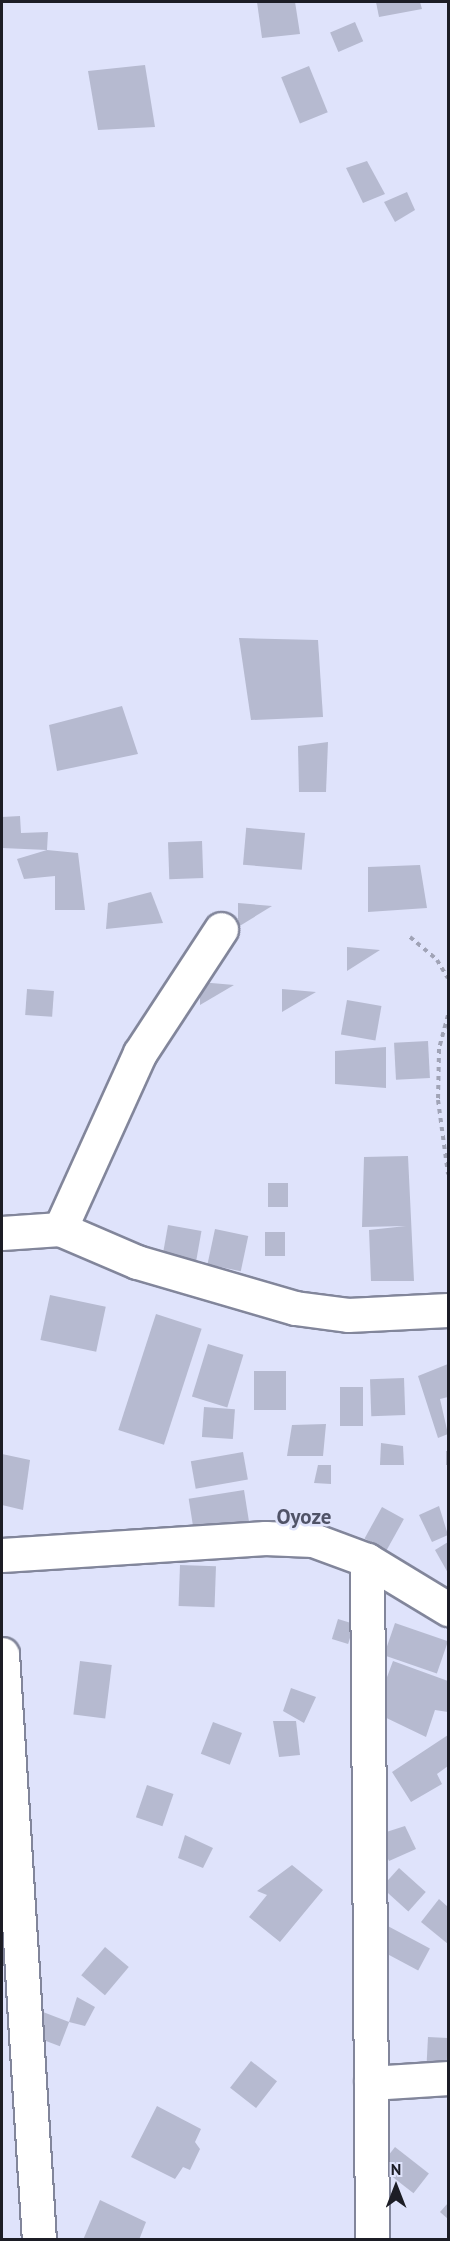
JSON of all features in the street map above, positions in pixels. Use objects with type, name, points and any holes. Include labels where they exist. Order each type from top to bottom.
[{"type":"street","points":[[60,1229],[140,1053],[221,929]]},
{"type":"street","points":[[2,1233],[60,1229],[137,1262],[295,1308],[348,1315],[448,1310]]},
{"type":"street","points":[[2,1556],[265,1538],[313,1540],[367,1560],[448,1609]]},
{"type":"street","points":[[367,1560],[372,2240]]},
{"type":"street","points":[[2,1654],[39,2240]]},
{"type":"street","points":[[371,2083],[448,2078]]},
{"type":"path","points":[[410,937],[448,978]]},
{"type":"path","points":[[448,1015],[439,1049],[438,1100],[448,1174]]},
{"type":"building","points":[[257,2],[295,2],[300,34],[262,38]]},
{"type":"building","points":[[376,2],[420,2],[422,9],[379,17]]},
{"type":"building","points":[[355,22],[363,41],[338,52],[330,33]]},
{"type":"building","points":[[145,65],[155,127],[98,130],[88,71]]},
{"type":"building","points":[[309,66],[328,112],[300,124],[281,77]]},
{"type":"building","points":[[367,161],[385,194],[363,203],[346,168]]},
{"type":"building","points":[[407,192],[415,210],[395,222],[384,202]]},
{"type":"building","points":[[239,638],[318,640],[323,717],[251,720]]},
{"type":"building","points":[[122,706],[138,754],[57,771],[49,725]]},
{"type":"building","points":[[328,742],[326,792],[299,792],[298,746]]},
{"type":"building","points":[[20,816],[21,833],[48,832],[47,850],[2,848],[2,817]]},
{"type":"building","points":[[246,828],[305,833],[302,870],[243,865]]},
{"type":"building","points":[[202,841],[203,878],[169,879],[168,842]]},
{"type":"building","points":[[47,850],[78,853],[85,910],[55,910],[55,876],[24,879],[17,859]]},
{"type":"building","points":[[420,865],[427,908],[368,912],[368,867]]},
{"type":"building","points":[[151,892],[163,923],[106,929],[108,903]]},
{"type":"building","points":[[238,903],[272,906],[238,927]]},
{"type":"building","points":[[347,947],[380,950],[347,971]]},
{"type":"building","points":[[200,982],[234,985],[200,1005]]},
{"type":"building","points":[[27,989],[54,991],[52,1017],[25,1015]]},
{"type":"building","points":[[282,989],[316,992],[282,1012]]},
{"type":"building","points":[[347,1000],[381,1006],[375,1041],[341,1034]]},
{"type":"building","points":[[428,1041],[430,1078],[396,1080],[394,1043]]},
{"type":"building","points":[[386,1047],[386,1088],[335,1084],[335,1051]]},
{"type":"building","points":[[408,1156],[414,1281],[371,1281],[369,1230],[406,1226],[362,1227],[364,1157]]},
{"type":"building","points":[[268,1183],[288,1183],[288,1207],[268,1207]]},
{"type":"building","points":[[168,1225],[201,1231],[195,1265],[162,1259]]},
{"type":"building","points":[[215,1229],[248,1236],[241,1271],[208,1264]]},
{"type":"building","points":[[265,1232],[285,1232],[285,1256],[265,1256]]},
{"type":"building","points":[[50,1295],[106,1307],[96,1352],[40,1340]]},
{"type":"building","points":[[156,1314],[202,1329],[164,1445],[118,1430]]},
{"type":"building","points":[[208,1344],[243,1355],[227,1407],[192,1397]]},
{"type":"building","points":[[448,1364],[448,1397],[440,1399],[448,1434],[438,1438],[418,1376]]},
{"type":"building","points":[[254,1371],[286,1371],[286,1410],[254,1410]]},
{"type":"building","points":[[404,1378],[405,1415],[371,1416],[370,1379]]},
{"type":"building","points":[[340,1387],[363,1387],[363,1426],[340,1426]]},
{"type":"building","points":[[204,1407],[235,1409],[233,1439],[202,1437]]},
{"type":"building","points":[[326,1424],[323,1456],[287,1456],[292,1425]]},
{"type":"building","points":[[381,1443],[403,1446],[404,1465],[380,1465]]},
{"type":"building","points":[[446,1451],[448,1451],[448,1465],[446,1465]]},
{"type":"building","points":[[243,1452],[248,1480],[196,1489],[191,1461]]},
{"type":"building","points":[[2,1454],[30,1460],[23,1510],[2,1505]]},
{"type":"building","points":[[318,1465],[331,1465],[331,1484],[314,1483]]},
{"type":"building","points":[[244,1490],[250,1528],[195,1536],[189,1499]]},
{"type":"building","points":[[439,1506],[448,1535],[432,1542],[419,1515]]},
{"type":"building","points":[[382,1507],[404,1519],[386,1551],[365,1538]]},
{"type":"building","points":[[448,1542],[448,1573],[435,1550]]},
{"type":"building","points":[[180,1565],[216,1566],[215,1607],[179,1606]]},
{"type":"building","points":[[338,1619],[354,1624],[348,1644],[332,1639]]},
{"type":"building","points":[[395,1623],[448,1641],[437,1673],[384,1655]]},
{"type":"building","points":[[80,1661],[112,1665],[105,1718],[73,1715]]},
{"type":"building","points":[[393,1661],[448,1681],[448,1712],[435,1710],[426,1737],[374,1712]]},
{"type":"building","points":[[291,1688],[316,1697],[304,1723],[283,1711]]},
{"type":"building","points":[[273,1721],[296,1721],[300,1755],[279,1757]]},
{"type":"building","points":[[213,1722],[242,1733],[230,1765],[201,1754]]},
{"type":"building","points":[[448,1735],[448,1766],[437,1774],[442,1784],[411,1802],[392,1772]]},
{"type":"building","points":[[147,1785],[173,1794],[162,1826],[136,1817]]},
{"type":"building","points":[[405,1826],[416,1849],[389,1861],[377,1835]]},
{"type":"building","points":[[185,1835],[213,1848],[203,1868],[178,1858]]},
{"type":"building","points":[[292,1865],[323,1890],[280,1942],[249,1917],[267,1895],[257,1891]]},
{"type":"building","points":[[399,1868],[426,1892],[408,1911],[382,1887]]},
{"type":"building","points":[[439,1899],[448,1907],[448,1944],[421,1922]]},
{"type":"building","points":[[384,1924],[430,1948],[418,1970],[372,1946]]},
{"type":"building","points":[[105,1947],[129,1967],[105,1995],[81,1975]]},
{"type":"building","points":[[77,1997],[95,2007],[85,2026],[69,2022]]},
{"type":"building","points":[[43,2012],[69,2022],[60,2046],[34,2036]]},
{"type":"building","points":[[428,2037],[448,2038],[447,2062],[427,2061]]},
{"type":"building","points":[[251,2061],[277,2081],[256,2108],[230,2088]]},
{"type":"building","points":[[157,2106],[201,2129],[195,2142],[200,2149],[190,2170],[183,2167],[175,2179],[131,2157]]},
{"type":"building","points":[[395,2147],[429,2173],[413,2193],[380,2167]]},
{"type":"building","points":[[100,2200],[146,2222],[139,2240],[83,2240]]},
{"type":"building","points":[[448,2203],[448,2219],[440,2212]]},
{"type":"district","name":"Oyoze","points":[[304,1517]]}]
